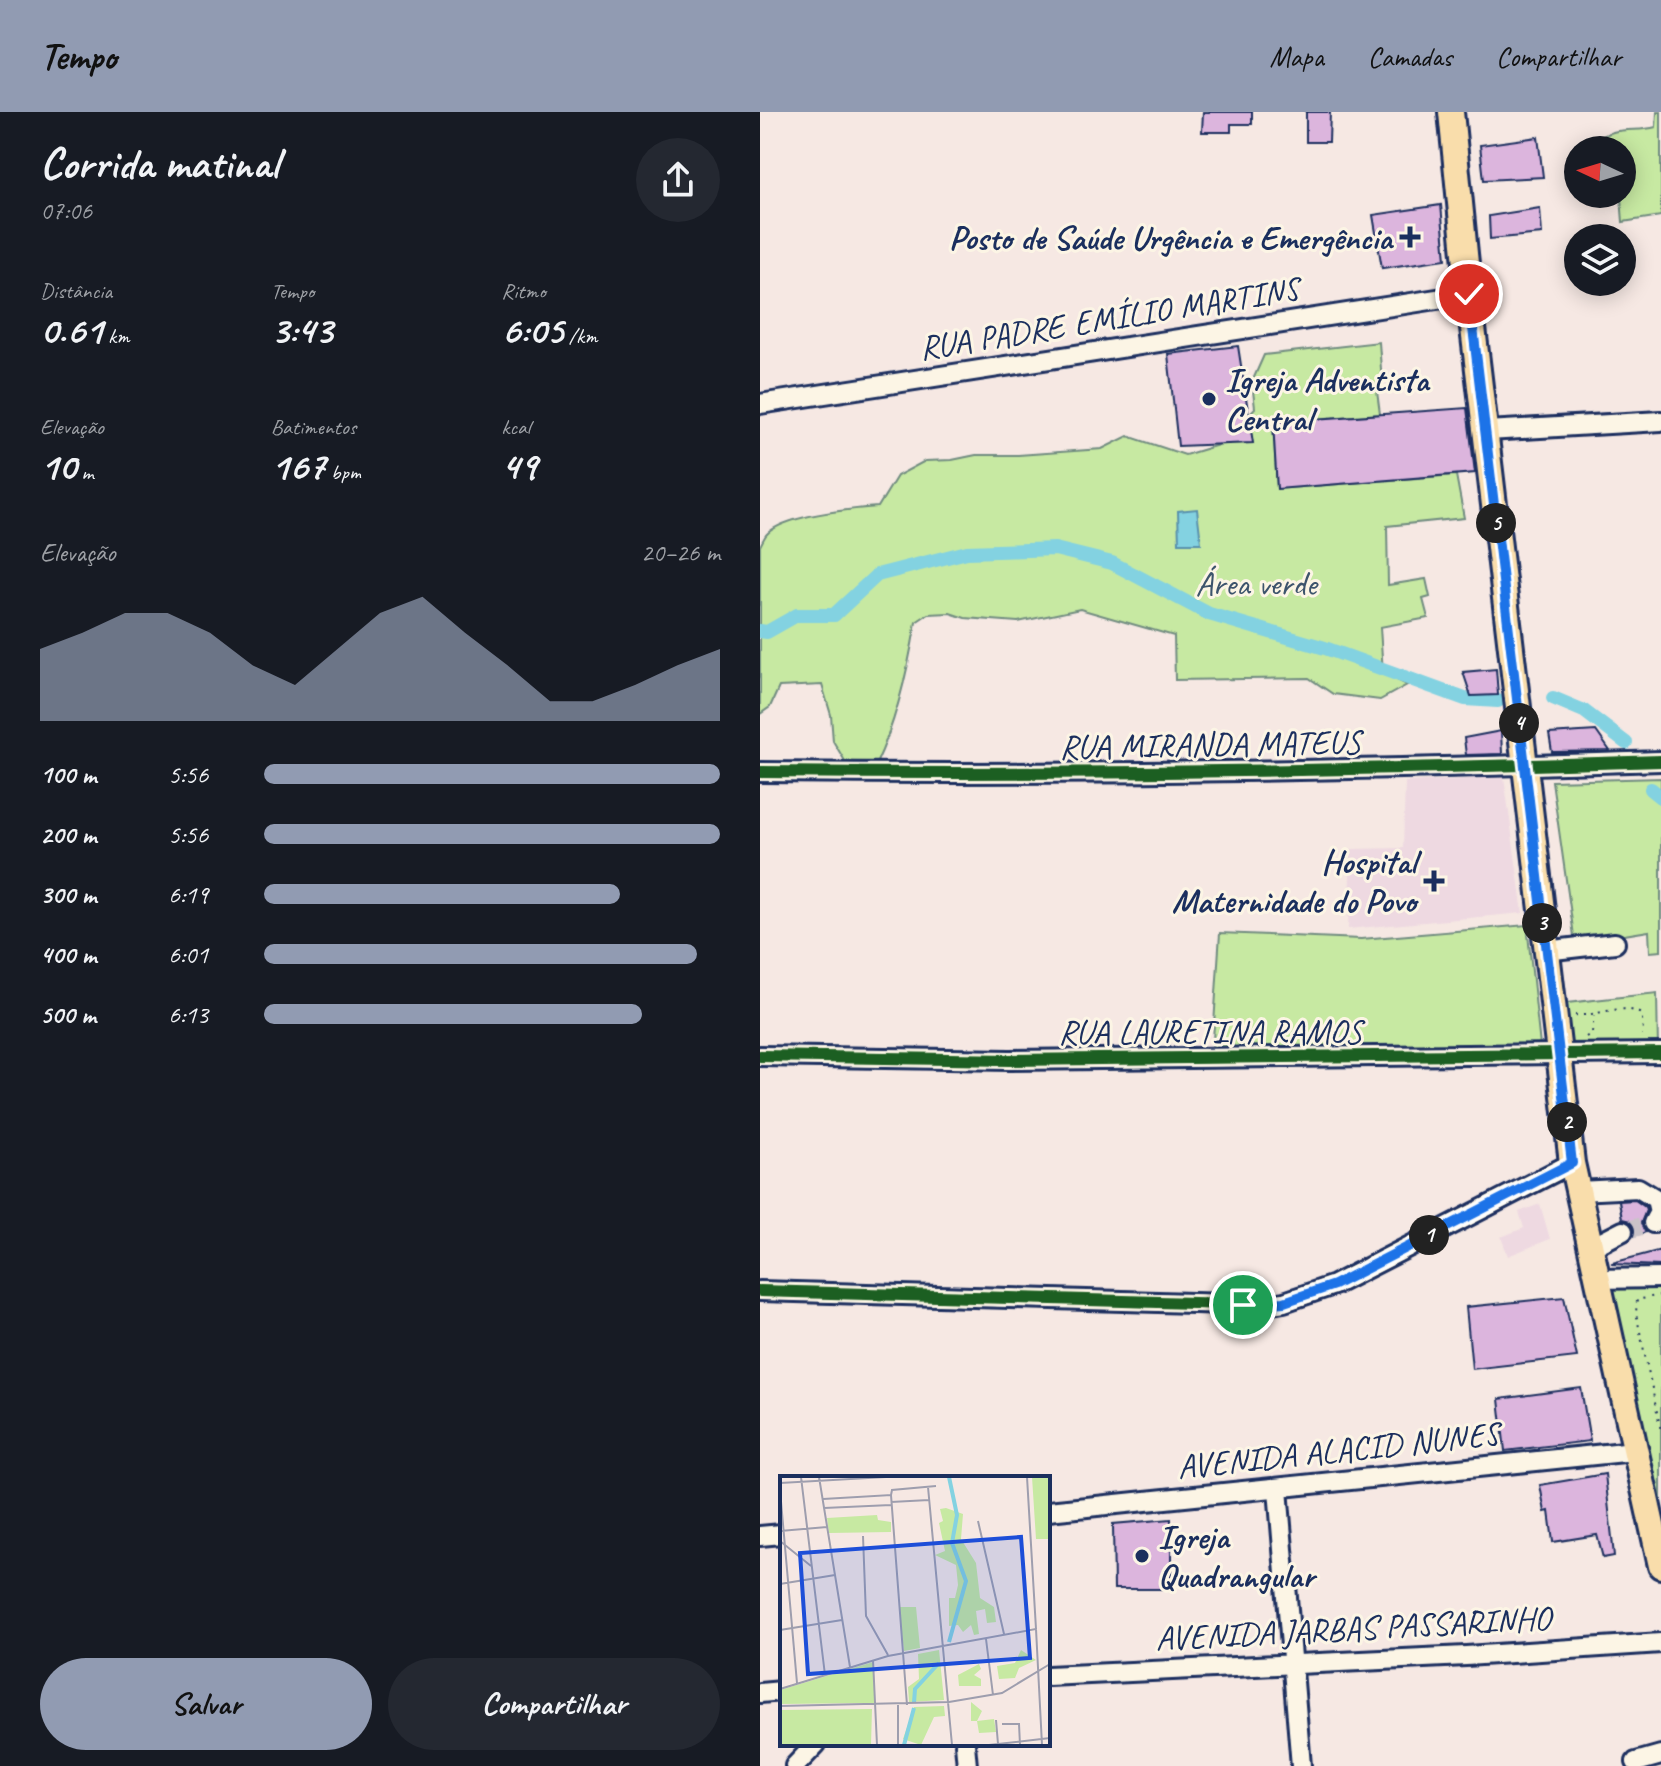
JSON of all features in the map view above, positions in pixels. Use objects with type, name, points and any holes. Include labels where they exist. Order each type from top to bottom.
[{"type":"main road","points":[[1451,112],[1469,294],[1572,1163],[1661,1566]]},
{"type":"street","name":"RUA PADRE EMÍLIO MARTINS","points":[[760,404],[1469,294]]},
{"type":"street","points":[[1487,431],[1661,421]]},
{"type":"street","name":"RUA MIRANDA MATEUS","points":[[760,772],[1016,775],[1326,772],[1661,761]]},
{"type":"street","points":[[1545,951],[1615,943]]},
{"type":"street","name":"RUA LAURETINA RAMOS","points":[[760,1056],[1055,1060],[1558,1049],[1661,1053]]},
{"type":"street","points":[[760,1291],[1265,1305],[1284,1302],[1334,1285],[1572,1163]]},
{"type":"street","points":[[1578,1191],[1638,1188],[1656,1199],[1659,1212],[1653,1223]]},
{"type":"street","points":[[1590,1248],[1623,1231]]},
{"type":"street","points":[[1596,1279],[1661,1278]]},
{"type":"street","name":"AVENIDA ALACID NUNES","points":[[1050,1511],[1634,1451]]},
{"type":"street","points":[[1278,1489],[1301,1766]]},
{"type":"street","points":[[760,1536],[780,1534]]},
{"type":"street","name":"AVENIDA JARBAS PASSARINHO","points":[[1050,1676],[1466,1656],[1661,1643]]},
{"type":"street","points":[[760,1693],[780,1691]]},
{"type":"street","points":[[795,1766],[814,1746]]},
{"type":"street","points":[[965,1746],[967,1766]]},
{"type":"street","points":[[1636,1762],[1661,1755]]},
{"type":"path","points":[[1554,1012],[1580,1016],[1624,1009],[1641,1014],[1643,1033],[1640,1038],[1633,1039],[1627,1054]]},
{"type":"path","points":[[1558,1049],[1592,1033],[1594,1013]]},
{"type":"path","points":[[1661,1295],[1637,1300],[1636,1313],[1661,1429]]},
{"type":"shaded area","name":"Hospital Maternidade do Povo","points":[[1504,777],[1523,913],[1348,929],[1351,849],[1403,848],[1405,782]]},
{"type":"shaded area","points":[[1540,1204],[1550,1239],[1508,1256],[1501,1237],[1524,1228],[1519,1212]]},
{"type":"green space","points":[[1657,112],[1661,112],[1661,216],[1623,222],[1622,208],[1636,208],[1636,136],[1603,136],[1617,131],[1656,127]]},
{"type":"green space","name":"Área verde","points":[[1379,342],[1382,383],[1376,384],[1380,414],[1273,422],[1277,489],[1456,475],[1464,518],[1387,526],[1388,585],[1426,579],[1430,597],[1423,599],[1428,618],[1380,627],[1383,673],[1407,685],[1380,700],[1333,694],[1309,678],[1175,680],[1174,636],[1080,609],[1018,622],[965,618],[950,613],[928,614],[916,622],[901,694],[876,764],[848,766],[833,741],[831,715],[822,685],[779,687],[770,707],[760,714],[760,546],[766,535],[775,528],[819,514],[878,507],[897,476],[925,461],[976,455],[1102,449],[1128,436],[1185,455],[1218,445],[1255,408],[1252,382],[1264,355]]},
{"type":"green space","points":[[1661,778],[1661,951],[1650,952],[1649,931],[1575,943],[1552,781]]},
{"type":"green space","points":[[1527,925],[1540,1046],[1212,1055],[1220,933],[1361,939]]},
{"type":"green space","points":[[1657,993],[1658,1052],[1564,1055],[1558,1004]]},
{"type":"green space","points":[[1609,1283],[1661,1283],[1661,1509]]},
{"type":"water","points":[[1197,509],[1201,543],[1179,543],[1178,511]]},
{"type":"building","points":[[1203,112],[1252,112],[1252,124],[1231,124],[1231,132],[1202,132]]},
{"type":"building","points":[[1306,112],[1330,112],[1329,142],[1306,142]]},
{"type":"building","points":[[1538,137],[1543,177],[1484,180],[1480,145]]},
{"type":"building","name":"Posto de Saúde Urgência e Emergência","points":[[1441,205],[1446,259],[1382,268],[1373,215]]},
{"type":"building","points":[[1540,208],[1542,234],[1490,239],[1489,216]]},
{"type":"building","name":"Igreja Adventista Central","points":[[1238,346],[1253,443],[1178,446],[1168,354]]},
{"type":"building","points":[[1467,408],[1475,473],[1277,489],[1273,422]]},
{"type":"building","points":[[1496,669],[1498,695],[1471,696],[1463,672]]},
{"type":"building","points":[[1501,731],[1502,754],[1466,755],[1464,738]]},
{"type":"building","points":[[1596,731],[1610,751],[1552,752],[1549,734]]},
{"type":"building","points":[[1635,1200],[1646,1210],[1641,1223],[1646,1232],[1640,1234],[1634,1234],[1630,1221],[1622,1219],[1619,1201]]},
{"type":"building","points":[[1661,1250],[1661,1266],[1612,1264],[1612,1263]]},
{"type":"building","points":[[1564,1297],[1577,1357],[1472,1369],[1466,1307]]},
{"type":"building","points":[[1581,1388],[1590,1441],[1505,1451],[1499,1399]]},
{"type":"building","points":[[1605,1474],[1614,1556],[1603,1558],[1597,1535],[1553,1542],[1549,1511],[1545,1512],[1540,1485]]},
{"type":"building","name":"Igreja Quadrangular","points":[[1171,1519],[1171,1589],[1114,1589],[1113,1524]]},
{"type":"waterway","points":[[760,631],[767,632],[797,615],[834,615],[877,575],[967,552],[1055,549],[1112,563],[1209,614],[1325,648],[1465,699],[1498,701]]},
{"type":"waterway","points":[[1553,698],[1584,711],[1626,743]]},
{"type":"waterway","points":[[1651,789],[1661,797]]},
{"type":"tunnel","points":[[1623,1231],[1653,1223]]},
{"type":"cycle path","points":[[760,772],[1211,771],[1661,761]]},
{"type":"cycle path","points":[[760,1056],[1010,1060],[1661,1053]]},
{"type":"cycle path","points":[[760,1291],[1265,1305],[1284,1302],[1334,1285],[1572,1163]]},
{"type":"place","name":"Posto de Saúde Urgência e Emergência","points":[[1410,237]]},
{"type":"place","name":"Igreja Adventista Central","points":[[1209,399]]},
{"type":"place","name":"Hospital Maternidade do Povo","points":[[1434,881]]},
{"type":"place","name":"Igreja Quadrangular","points":[[1142,1556]]},
{"type":"route","points":[[1243,1305],[1284,1302],[1334,1285],[1572,1163],[1469,294]]}]
